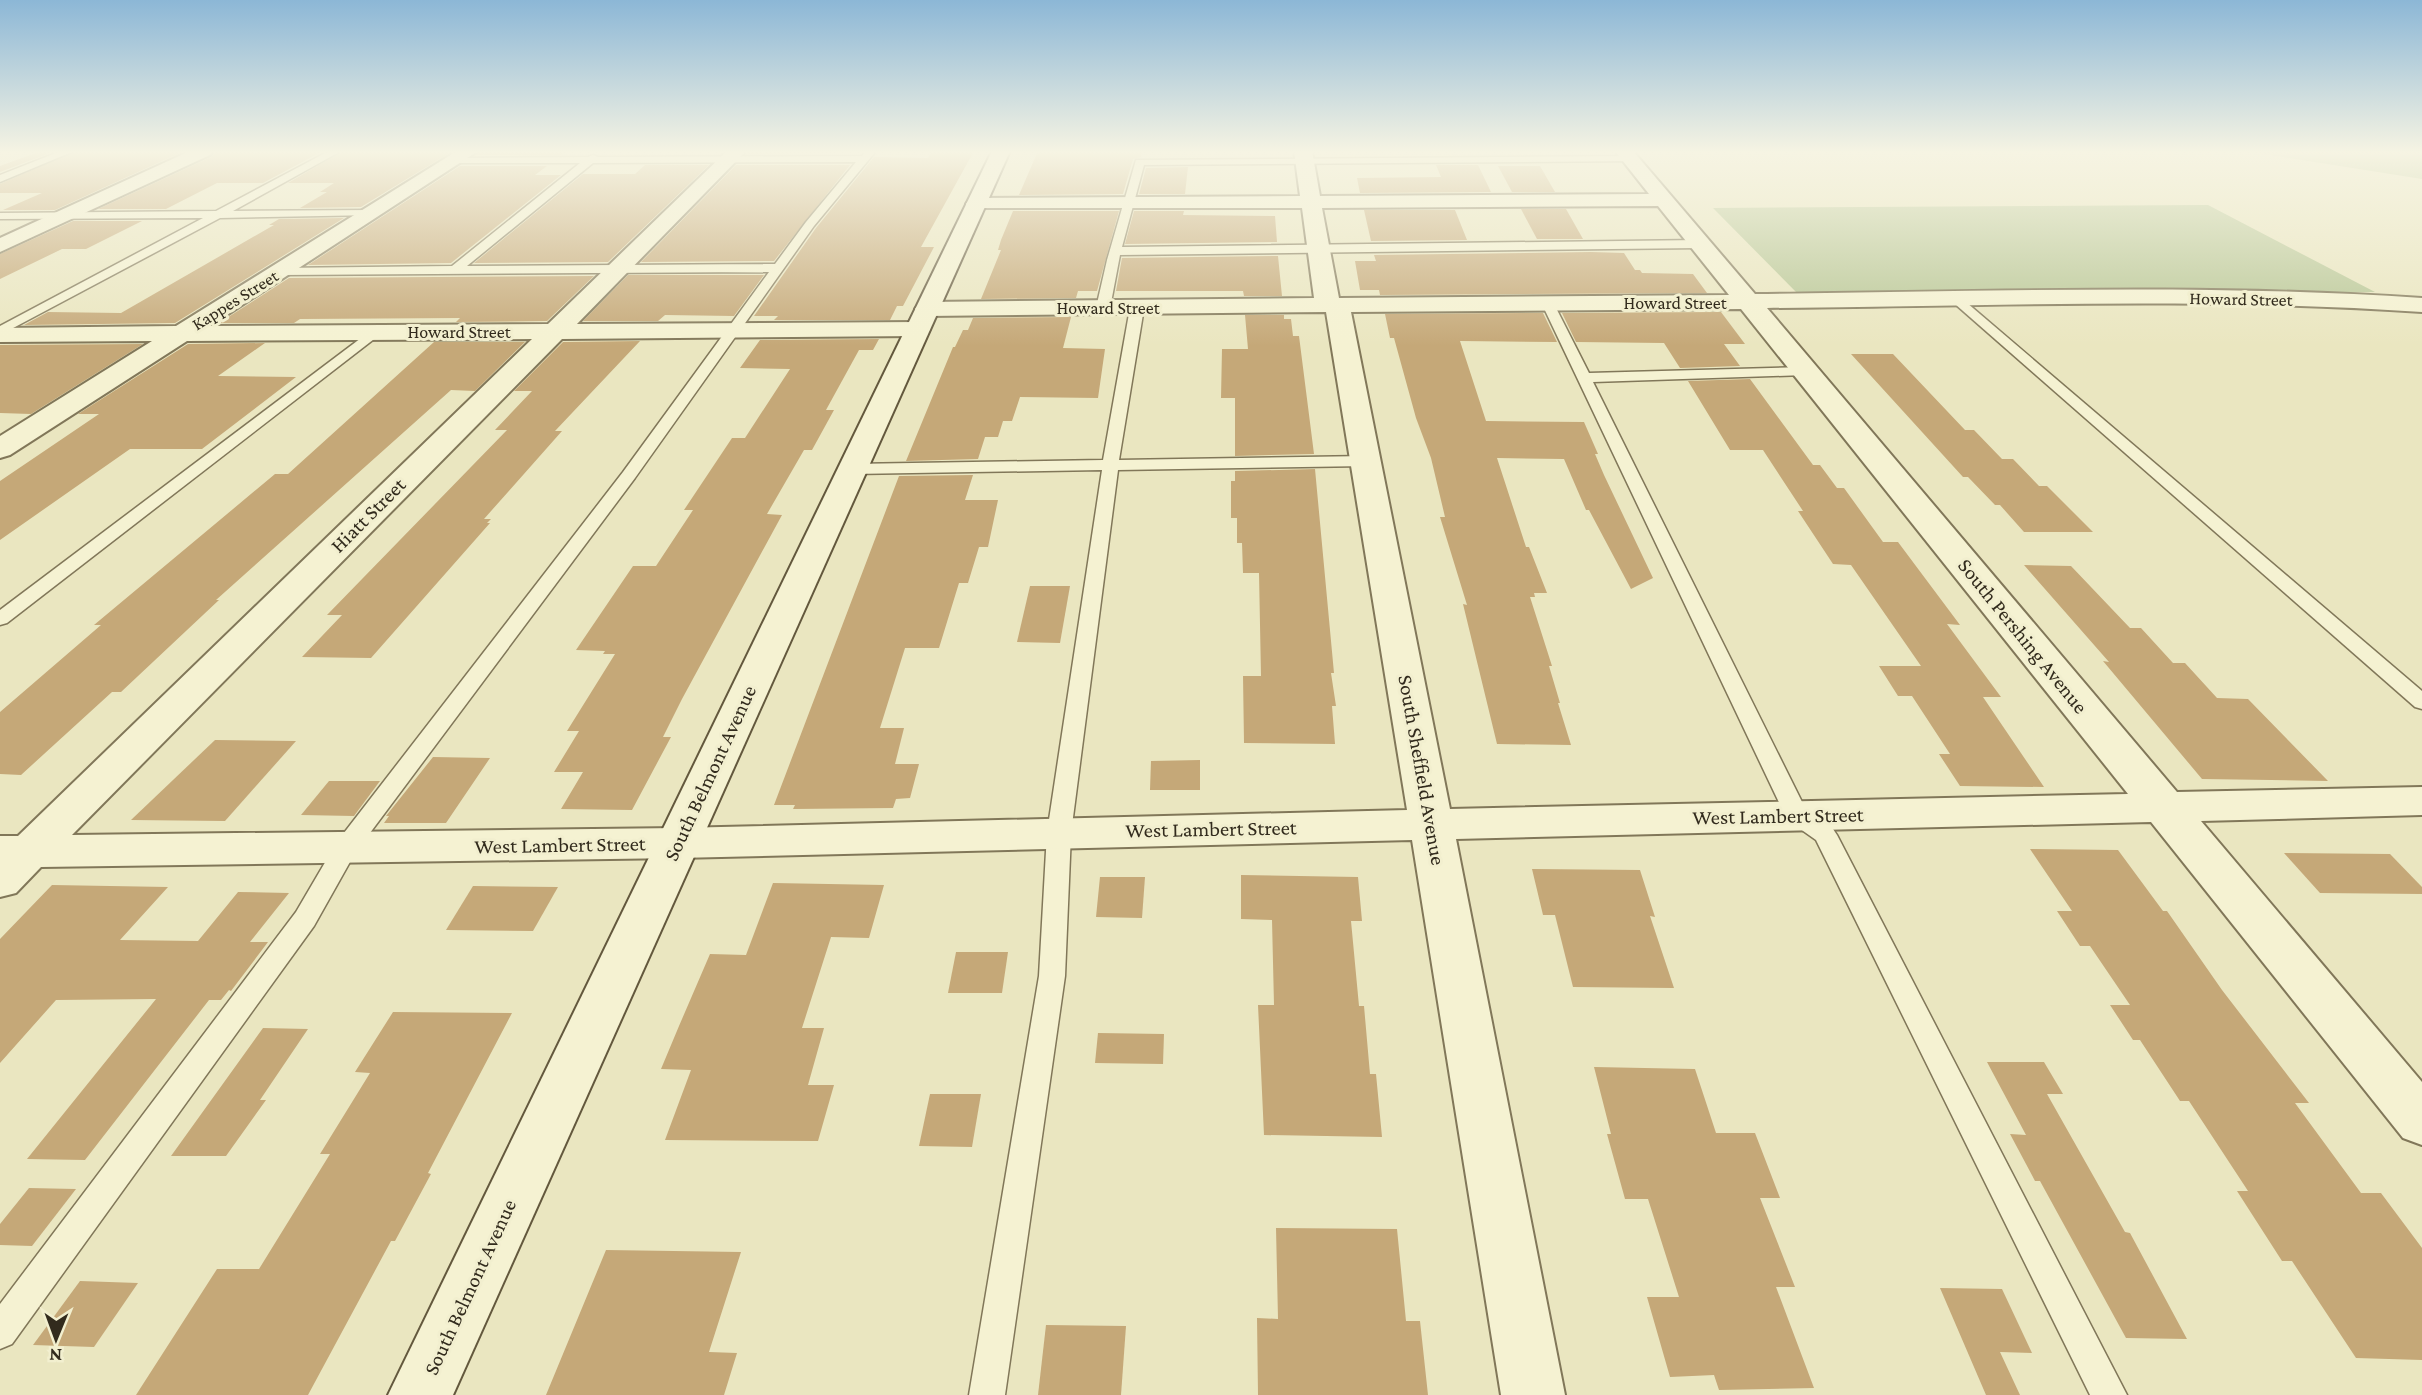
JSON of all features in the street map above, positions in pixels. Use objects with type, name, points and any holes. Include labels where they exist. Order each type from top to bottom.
[{"type":"street","points":[[0,246],[65,216]]},
{"type":"street","name":"Kappes Street","points":[[0,449],[367,216]]},
{"type":"street","name":"Hiatt Street","points":[[10,861],[671,216]]},
{"type":"street","name":"South Belmont Avenue","points":[[420,1395],[970,216]]},
{"type":"street","name":"South Sheffield Avenue","points":[[1314,216],[1326,298],[1340,314],[1533,1395]]},
{"type":"street","name":"South Pershing Avenue","points":[[1677,216],[2422,1121]]},
{"type":"street","name":"Howard Street","points":[[0,333],[734,330],[1137,307],[2183,298],[2350,300],[2422,305]]},
{"type":"street","name":"West Lambert Street","points":[[10,861],[346,848],[678,843],[2422,801]]},
{"type":"lane","points":[[0,333],[213,216]]},
{"type":"lane","points":[[456,269],[522,216]]},
{"type":"lane","points":[[0,1332],[305,919],[346,848],[621,486],[817,216]]},
{"type":"lane","points":[[1103,308],[1126,216]]},
{"type":"lane","points":[[1117,251],[1700,244]]},
{"type":"lane","points":[[281,271],[779,268]]},
{"type":"lane","points":[[1959,300],[2422,702]]},
{"type":"lane","points":[[1548,304],[1797,816],[1825,835],[2109,1395]]},
{"type":"lane","points":[[987,1395],[1052,976],[1059,833],[1110,465],[1137,307]]},
{"type":"lane","points":[[0,619],[373,333]]},
{"type":"lane","points":[[1584,378],[1805,371]]},
{"type":"lane","points":[[852,469],[1367,461]]},
{"type":"green space","points":[[1721,216],[2229,216],[2375,292],[1800,296]]},
{"type":"building","points":[[383,216],[510,216],[451,263],[308,265]]},
{"type":"building","points":[[531,216],[656,216],[608,262],[474,263]]},
{"type":"building","points":[[686,216],[810,216],[774,261],[641,262]]},
{"type":"building","points":[[826,216],[938,216],[921,247],[934,247],[903,306],[897,306],[890,320],[774,320],[778,316],[754,316]]},
{"type":"building","points":[[1011,216],[1118,216],[1097,291],[1078,291],[1076,298],[981,299],[1001,250],[998,250]]},
{"type":"building","points":[[1133,216],[1275,216],[1277,242],[1125,244]]},
{"type":"building","points":[[1365,216],[1457,216],[1467,240],[1371,241]]},
{"type":"building","points":[[1525,216],[1570,216],[1583,239],[1537,239]]},
{"type":"building","points":[[344,218],[175,323],[24,325],[48,312],[121,313],[274,225],[269,225],[279,219]]},
{"type":"building","points":[[73,221],[142,221],[86,249],[62,249],[0,279],[0,254]]},
{"type":"building","points":[[1624,253],[1635,270],[1642,273],[1693,274],[1707,293],[1380,295],[1379,290],[1360,290],[1355,261],[1376,261],[1374,255]]},
{"type":"building","points":[[1278,256],[1282,296],[1244,296],[1243,291],[1116,291],[1122,258]]},
{"type":"building","points":[[628,275],[764,275],[734,316],[665,315],[658,321],[583,321]]},
{"type":"building","points":[[594,276],[547,321],[456,322],[460,318],[300,319],[294,323],[219,323],[289,278]]},
{"type":"building","points":[[1721,312],[1745,344],[1724,344],[1740,366],[1680,368],[1664,343],[1576,342],[1562,313]]},
{"type":"building","points":[[1543,313],[1557,342],[1460,341],[1486,421],[1584,422],[1604,475],[1653,578],[1631,589],[1589,510],[1586,510],[1564,459],[1497,458],[1526,547],[1529,547],[1547,593],[1534,593],[1535,597],[1530,597],[1552,666],[1549,666],[1571,745],[1497,744],[1463,604],[1467,605],[1440,517],[1445,517],[1431,458],[1416,418],[1394,338],[1390,338],[1385,314]]},
{"type":"building","points":[[1245,315],[1284,315],[1284,319],[1291,319],[1293,336],[1299,336],[1314,454],[1235,456],[1235,398],[1221,398],[1222,349],[1248,349]]},
{"type":"building","points":[[1071,317],[1063,348],[1105,349],[1098,398],[1020,397],[1012,421],[1003,421],[998,437],[985,437],[978,459],[906,461],[953,347],[963,330],[968,330],[973,318]]},
{"type":"building","points":[[879,339],[873,350],[859,350],[826,410],[834,410],[812,450],[804,450],[767,514],[782,515],[682,699],[663,737],[671,737],[632,810],[561,809],[583,772],[554,772],[579,731],[567,731],[615,654],[576,650],[633,566],[656,566],[693,510],[684,510],[732,438],[745,438],[790,369],[740,368],[760,340]]},
{"type":"building","points":[[640,341],[555,431],[562,431],[484,519],[491,519],[487,523],[490,523],[371,658],[302,657],[342,615],[327,615],[507,430],[495,430],[532,391],[514,391],[563,342]]},
{"type":"building","points":[[434,342],[525,342],[475,391],[451,390],[216,600],[219,600],[121,692],[112,692],[21,775],[0,774],[0,712],[101,625],[94,625],[275,474],[288,474]]},
{"type":"building","points":[[265,343],[218,376],[296,377],[202,449],[130,449],[0,540],[0,481],[99,414],[78,414],[188,344]]},
{"type":"building","points":[[143,344],[31,414],[0,413],[0,345]]},
{"type":"building","points":[[1851,354],[1893,354],[1965,430],[1974,430],[2002,459],[2013,459],[2039,486],[2047,486],[2093,532],[2024,532],[2000,505],[1995,505],[1968,477],[1963,477]]},
{"type":"building","points":[[1750,379],[1813,465],[1820,465],[1837,488],[1844,488],[1883,542],[1898,542],[1960,625],[1947,624],[2001,697],[1983,697],[2044,787],[1960,786],[1939,754],[1950,754],[1912,696],[1898,696],[1879,666],[1921,666],[1851,565],[1833,564],[1798,511],[1803,511],[1763,450],[1730,450],[1688,381]]},
{"type":"building","points":[[1315,469],[1334,673],[1331,673],[1336,706],[1332,706],[1335,744],[1244,743],[1243,676],[1261,676],[1259,573],[1243,573],[1242,543],[1237,543],[1237,518],[1231,518],[1231,481],[1235,481],[1235,471]]},
{"type":"building","points":[[973,475],[965,500],[998,500],[988,547],[979,547],[968,583],[959,583],[939,648],[905,648],[880,728],[904,728],[895,764],[919,764],[910,798],[896,799],[893,808],[793,809],[795,805],[774,805],[899,476]]},
{"type":"building","points":[[2024,565],[2071,566],[2130,628],[2141,628],[2173,663],[2185,663],[2217,698],[2248,699],[2328,781],[2202,779],[2103,661],[2109,662]]},
{"type":"building","points":[[1030,586],[1070,586],[1060,643],[1017,642]]},
{"type":"building","points":[[215,740],[296,741],[225,821],[131,820]]},
{"type":"building","points":[[433,757],[490,758],[446,823],[384,823],[389,816],[386,816]]},
{"type":"building","points":[[1200,760],[1200,790],[1150,790],[1151,761]]},
{"type":"building","points":[[329,781],[380,781],[354,816],[301,815]]},
{"type":"building","points":[[2030,849],[2118,850],[2163,911],[2167,911],[2222,990],[2309,1103],[2295,1103],[2361,1193],[2381,1193],[2422,1248],[2422,1360],[2356,1358],[2292,1261],[2282,1261],[2237,1191],[2248,1191],[2189,1101],[2180,1101],[2140,1040],[2133,1040],[2110,1005],[2130,1005],[2090,946],[2080,946],[2057,911],[2072,911]]},
{"type":"building","points":[[2284,853],[2390,854],[2422,887],[2422,894],[2320,893]]},
{"type":"building","points":[[1532,869],[1640,870],[1655,917],[1650,916],[1674,988],[1573,987],[1555,915],[1543,915]]},
{"type":"building","points":[[1241,875],[1358,877],[1362,921],[1351,921],[1359,1006],[1364,1006],[1370,1074],[1376,1074],[1382,1137],[1264,1135],[1258,1005],[1274,1005],[1272,920],[1241,919]]},
{"type":"building","points":[[1100,877],[1145,877],[1142,918],[1096,917]]},
{"type":"building","points":[[773,883],[884,885],[869,938],[831,937],[802,1028],[824,1028],[808,1085],[834,1085],[818,1141],[665,1140],[691,1070],[661,1069],[679,1026],[710,954],[746,955]]},
{"type":"building","points":[[52,885],[168,887],[120,940],[198,941],[238,892],[289,893],[250,942],[268,942],[231,991],[221,1000],[209,1000],[85,1160],[27,1159],[156,999],[56,1000],[0,1063],[0,939]]},
{"type":"building","points":[[473,886],[558,887],[533,931],[446,930]]},
{"type":"building","points":[[956,952],[1008,952],[1002,993],[948,993]]},
{"type":"building","points":[[393,1012],[512,1013],[428,1173],[431,1174],[395,1241],[391,1241],[308,1395],[136,1395],[217,1269],[259,1269],[330,1154],[320,1154],[370,1073],[355,1072]]},
{"type":"building","points":[[263,1028],[308,1029],[260,1100],[266,1100],[226,1156],[171,1156]]},
{"type":"building","points":[[1098,1033],[1164,1034],[1163,1064],[1095,1063]]},
{"type":"building","points":[[1987,1062],[2044,1062],[2063,1094],[2047,1094],[2125,1232],[2130,1233],[2187,1339],[2126,1338],[2040,1181],[2035,1181],[2010,1134],[2026,1135]]},
{"type":"building","points":[[1594,1067],[1695,1069],[1716,1133],[1755,1133],[1780,1198],[1760,1198],[1795,1287],[1776,1287],[1814,1388],[1719,1390],[1714,1375],[1670,1377],[1647,1297],[1679,1297],[1648,1199],[1625,1199],[1607,1134],[1611,1134]]},
{"type":"building","points":[[930,1094],[981,1094],[972,1147],[919,1146]]},
{"type":"building","points":[[29,1188],[76,1189],[32,1246],[0,1245],[0,1224]]},
{"type":"building","points":[[1276,1228],[1397,1229],[1406,1321],[1420,1321],[1428,1395],[1258,1395],[1257,1318],[1278,1319]]},
{"type":"building","points":[[606,1250],[741,1252],[709,1352],[737,1353],[724,1395],[546,1395]]},
{"type":"building","points":[[80,1281],[138,1283],[94,1347],[33,1345]]},
{"type":"building","points":[[1940,1288],[2002,1289],[2032,1353],[2000,1352],[2020,1395],[1986,1395]]},
{"type":"building","points":[[1046,1325],[1126,1326],[1121,1395],[1038,1395]]}]
